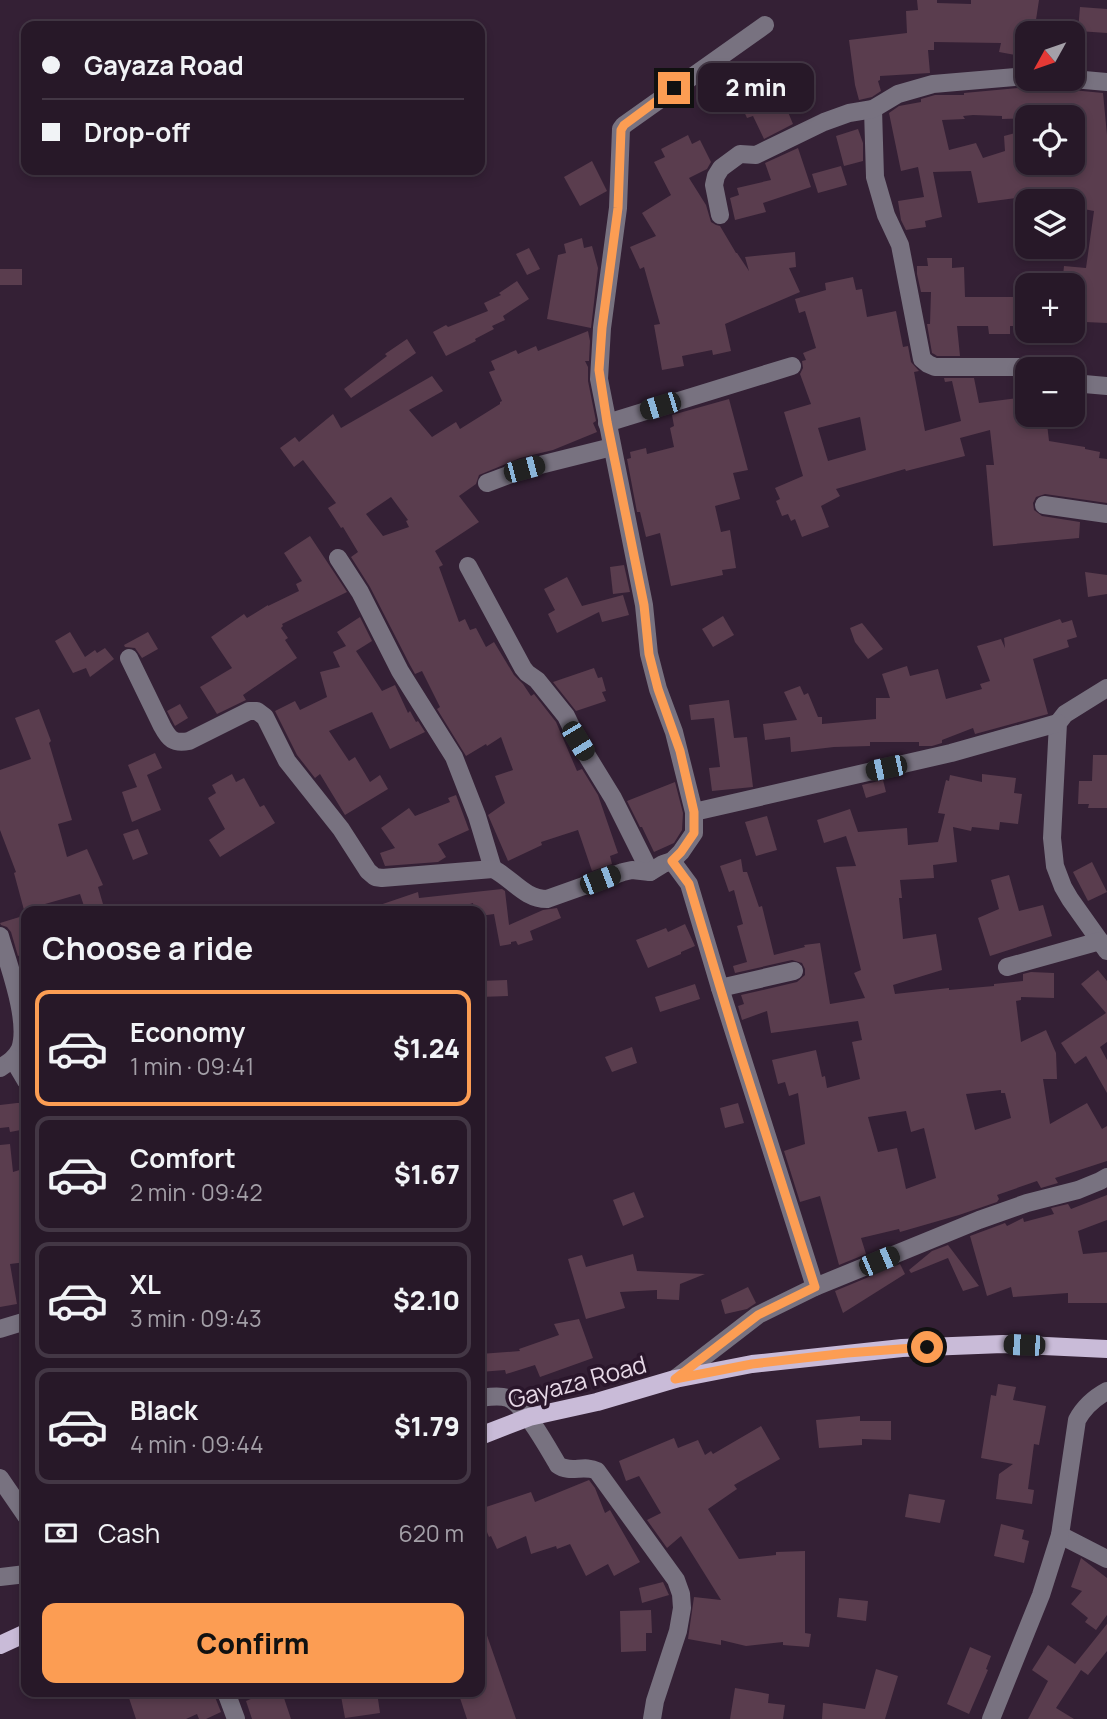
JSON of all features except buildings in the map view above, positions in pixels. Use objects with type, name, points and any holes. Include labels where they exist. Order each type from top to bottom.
[{"type":"main road","name":"Gayaza Road","points":[[485,1434],[529,1417],[597,1402],[675,1379],[752,1364],[901,1348],[1003,1344],[1107,1349]]},
{"type":"main road","points":[[0,1645],[21,1635]]},
{"type":"street","points":[[129,658],[162,726],[175,741],[189,741],[249,711],[257,711],[265,717],[287,761],[375,877],[493,869],[534,898],[547,899],[623,872],[650,872],[672,861],[694,833],[694,812],[674,732],[658,689],[649,654],[644,605],[599,370],[618,208],[621,128],[765,25]]},
{"type":"street","points":[[720,215],[714,185],[716,176],[721,168],[740,154],[756,155],[824,122],[849,113],[873,109],[898,94],[933,84],[1015,77]]},
{"type":"street","points":[[1085,80],[1107,82]]},
{"type":"street","points":[[873,109],[875,177],[886,215],[900,245],[922,359],[935,367],[1015,367]]},
{"type":"street","points":[[607,422],[792,366]]},
{"type":"street","points":[[1085,384],[1107,386]]},
{"type":"street","points":[[487,483],[524,469],[612,446]]},
{"type":"street","points":[[1044,505],[1107,514]]},
{"type":"street","points":[[338,558],[365,601],[400,671],[454,757],[493,869]]},
{"type":"street","points":[[468,566],[523,668],[537,680],[566,716],[620,810],[650,872]]},
{"type":"street","points":[[1007,967],[1103,946],[1063,887],[1055,866],[1052,838],[1058,723],[1065,714],[1107,688]]},
{"type":"street","points":[[694,812],[951,753],[1058,723]]},
{"type":"street","points":[[672,861],[689,884],[815,1287]]},
{"type":"street","points":[[0,936],[21,1013]]},
{"type":"street","points":[[720,988],[794,971]]},
{"type":"street","points":[[21,1042],[20,1049],[6,1064],[21,1076]]},
{"type":"street","points":[[675,1379],[758,1315],[815,1287],[979,1220],[1027,1203],[1078,1190],[1107,1177]]},
{"type":"street","points":[[0,1329],[21,1323]]},
{"type":"street","points":[[991,1719],[1041,1595],[1060,1535],[1077,1420],[1082,1410],[1107,1391]]},
{"type":"street","points":[[485,1398],[509,1398],[529,1417],[562,1469],[590,1467],[597,1471],[676,1580],[682,1608],[678,1631],[654,1701],[652,1719]]},
{"type":"street","points":[[0,1478],[21,1509]]},
{"type":"street","points":[[1060,1535],[1107,1559]]},
{"type":"street","points":[[0,1577],[21,1575]]},
{"type":"street","points":[[228,1697],[236,1719]]},
{"type":"route","points":[[674,88],[621,130],[618,208],[602,328],[599,380],[644,605],[649,654],[680,751],[694,812],[694,833],[672,861],[689,884],[815,1287],[758,1315],[675,1379],[752,1364],[927,1347]]}]
